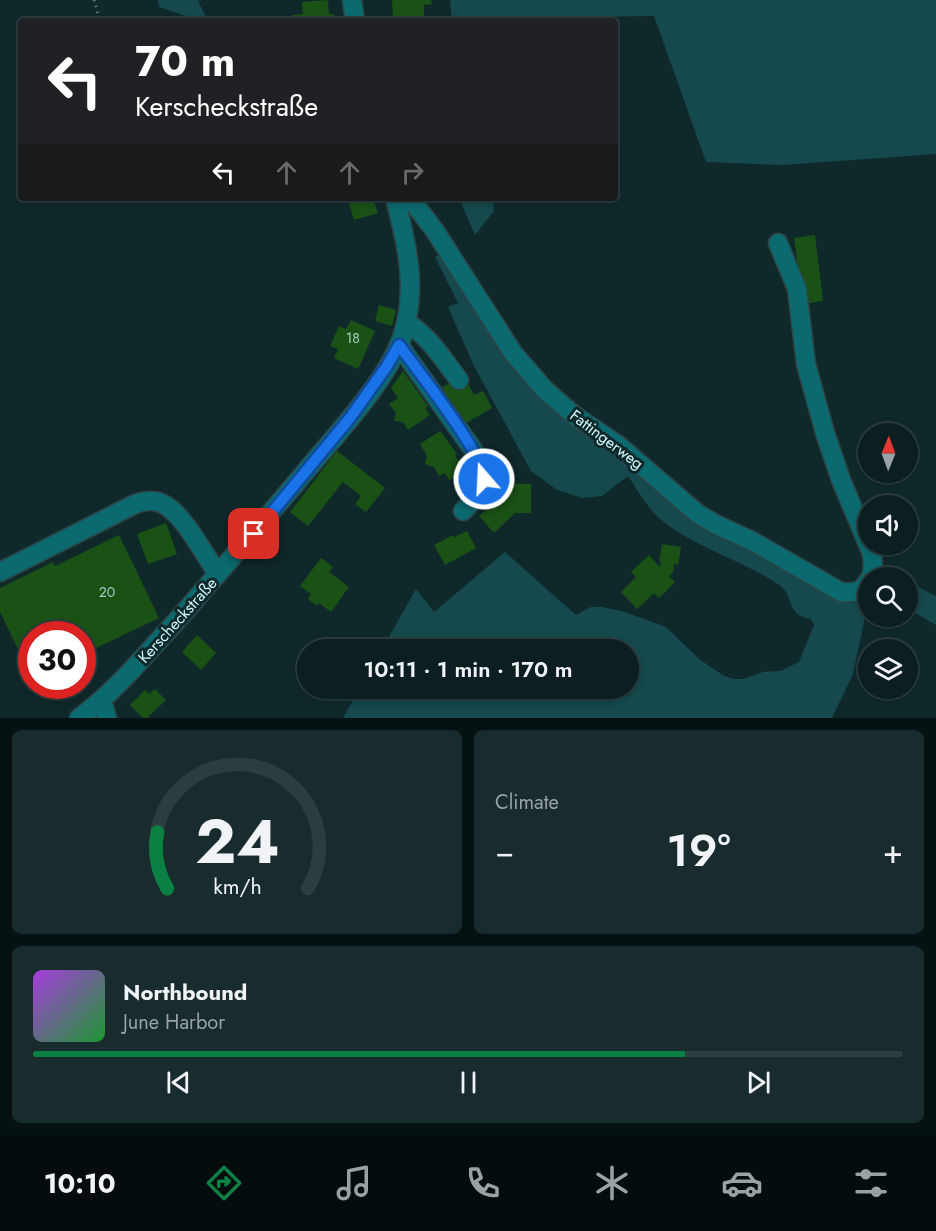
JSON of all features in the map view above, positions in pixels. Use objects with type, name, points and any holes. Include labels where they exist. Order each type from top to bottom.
[{"type":"street","points":[[352,0],[355,18]]},
{"type":"street","name":"Kerscheckstraße","points":[[79,718],[102,700],[218,574],[350,418],[387,366],[399,345],[406,322],[410,274],[396,201]]},
{"type":"street","name":"Fattingerweg","points":[[412,201],[435,231],[513,353],[545,390],[575,416],[618,445],[698,514],[752,541],[841,592],[858,591]]},
{"type":"street","name":"Fattingerweg","points":[[778,243],[797,289],[806,364],[825,433],[872,554],[873,567]]},
{"type":"street","points":[[406,322],[417,329],[434,347],[459,380]]},
{"type":"street","points":[[399,345],[474,451],[484,472],[475,499],[463,511]]},
{"type":"street","points":[[0,572],[135,504],[152,501],[162,503],[175,513],[218,574]]},
{"type":"street","points":[[102,700],[107,718]]},
{"type":"path","points":[[94,0],[99,18]]},
{"type":"shaded area","points":[[158,0],[202,0],[198,1],[206,18],[188,18],[159,7]]},
{"type":"shaded area","points":[[450,0],[936,0],[936,154],[783,165],[706,162],[654,16],[452,18]]},
{"type":"shaded area","points":[[460,201],[493,201],[494,211],[475,235]]},
{"type":"shaded area","points":[[444,253],[572,419],[829,591],[858,590],[858,627],[863,627],[860,639],[858,639],[853,674],[832,718],[343,718],[353,699],[639,699],[639,639],[388,639],[416,589],[434,612],[505,552],[576,615],[591,607],[602,607],[622,611],[666,627],[699,659],[724,676],[734,679],[743,679],[763,672],[780,671],[799,662],[814,625],[811,619],[797,614],[784,589],[779,585],[686,537],[658,517],[628,476],[602,496],[583,498],[557,490],[531,471],[474,366],[448,307],[458,303],[435,257]]},
{"type":"shaded area","points":[[918,587],[936,596],[936,625],[918,615]]},
{"type":"building","points":[[328,0],[329,14],[334,14],[334,18],[292,18],[292,15],[303,14],[302,2]]},
{"type":"building","points":[[392,0],[431,0],[432,4],[424,5],[424,16],[393,18]]},
{"type":"building","points":[[348,201],[374,201],[378,213],[354,220]]},
{"type":"building","points":[[815,235],[823,301],[803,304],[794,238]]},
{"type":"building","points":[[379,305],[396,310],[392,326],[375,321]]},
{"type":"building","points":[[351,320],[375,331],[358,369],[334,358],[338,349],[330,346],[339,326],[346,329]]},
{"type":"building","points":[[403,371],[428,406],[425,408],[430,415],[408,430],[403,422],[394,421],[396,413],[389,404],[398,398],[391,388]]},
{"type":"building","points":[[466,380],[474,395],[483,391],[492,408],[466,423],[460,412],[456,413],[442,387],[454,381]]},
{"type":"building","points":[[440,431],[457,454],[455,455],[459,461],[461,460],[470,467],[449,480],[445,473],[439,476],[434,467],[425,464],[427,456],[420,444]]},
{"type":"building","points":[[337,451],[385,488],[366,512],[355,504],[361,496],[343,482],[308,526],[290,512]]},
{"type":"building","points":[[500,483],[531,484],[531,513],[515,513],[494,533],[479,516],[500,497]]},
{"type":"building","points":[[166,523],[177,554],[148,564],[137,534]]},
{"type":"building","points":[[467,531],[476,548],[445,565],[434,545]]},
{"type":"building","points":[[119,535],[159,618],[96,648],[96,621],[18,621],[18,649],[0,612],[0,588],[53,562],[55,566]]},
{"type":"building","points":[[662,544],[681,547],[678,565],[674,564],[673,573],[669,576],[675,582],[659,598],[654,593],[637,609],[621,592],[636,577],[631,572],[649,555],[660,567]]},
{"type":"building","points":[[321,558],[333,567],[329,572],[349,587],[331,612],[319,603],[317,606],[308,599],[311,594],[300,586]]},
{"type":"building","points":[[197,635],[216,653],[201,670],[182,652]]},
{"type":"building","points":[[155,689],[166,700],[147,718],[143,718],[130,705],[145,690],[149,694]]},
{"type":"route","points":[[254,534],[363,402],[399,345],[474,451],[484,472],[484,479]]}]
